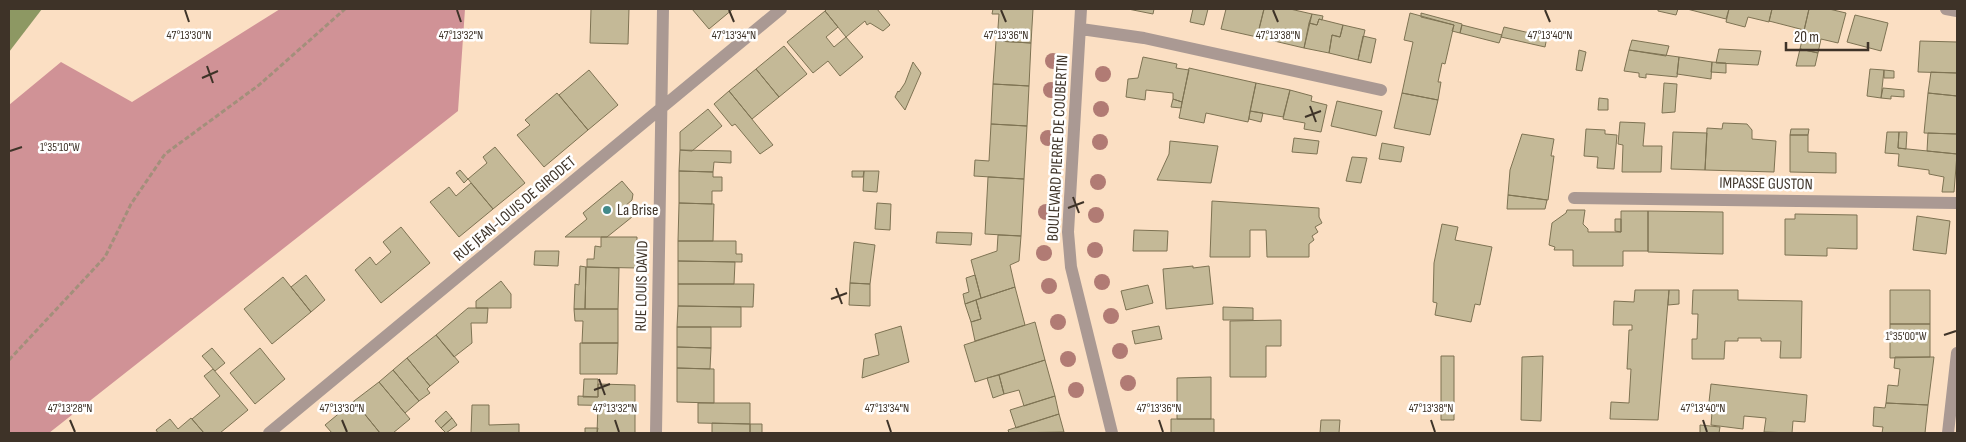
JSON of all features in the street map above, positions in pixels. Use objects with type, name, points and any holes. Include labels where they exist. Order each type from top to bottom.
[{"type":"street","name":"RUE LOUIS DAVID","points":[[656,433],[663,9]]},
{"type":"street","name":"RUE JEAN-LOUIS DE GIRODET","points":[[269,433],[781,9]]},
{"type":"street","name":"BOULEVARD PIERRE DE COUBERTIN","points":[[1081,9],[1068,232],[1071,267],[1112,433]]},
{"type":"street","points":[[1946,9],[1957,12]]},
{"type":"street","points":[[1081,29],[1144,38],[1381,90]]},
{"type":"street","name":"IMPASSE GUSTON","points":[[1574,198],[1957,203]]},
{"type":"street","points":[[1948,433],[1957,353]]},
{"type":"path","points":[[9,360],[105,258],[131,204],[165,154],[259,85],[345,9]]},
{"type":"shaded area","points":[[9,9],[42,9],[9,52]]},
{"type":"shaded area","points":[[280,9],[465,9],[458,111],[49,433],[9,433],[9,105],[61,62],[132,102]]},
{"type":"building","points":[[591,9],[629,9],[628,44],[590,43]]},
{"type":"building","points":[[692,9],[733,9],[709,29]]},
{"type":"building","points":[[827,9],[877,9],[890,25],[883,31],[870,23],[867,25],[865,21],[846,37],[825,11]]},
{"type":"building","points":[[993,9],[1033,9],[1031,43],[997,41],[999,14],[992,14]]},
{"type":"building","points":[[1128,9],[1154,9],[1153,14]]},
{"type":"building","points":[[1193,9],[1208,9],[1204,25],[1190,22]]},
{"type":"building","points":[[1226,9],[1264,9],[1257,37],[1221,29]]},
{"type":"building","points":[[1264,9],[1290,9],[1312,14],[1304,48],[1257,37]]},
{"type":"building","points":[[1658,9],[1678,9],[1676,15],[1658,11]]},
{"type":"building","points":[[1687,9],[1729,9],[1726,19]]},
{"type":"building","points":[[1729,9],[1772,9],[1769,22],[1748,17],[1745,27],[1726,22]]},
{"type":"building","points":[[1772,9],[1809,9],[1804,30],[1769,21]]},
{"type":"building","points":[[1809,9],[1829,9],[1846,13],[1838,43],[1821,39],[1818,53],[1800,49]]},
{"type":"building","points":[[825,11],[838,27],[826,37],[834,47],[846,37],[863,57],[840,76],[828,61],[813,73],[787,42]]},
{"type":"building","points":[[1410,13],[1454,25],[1445,64],[1442,63],[1438,82],[1441,82],[1438,100],[1402,93],[1413,42],[1404,40]]},
{"type":"building","points":[[1421,13],[1462,24],[1460,33],[1452,31],[1454,25],[1421,17]]},
{"type":"building","points":[[1312,14],[1323,16],[1322,20],[1319,19],[1317,25],[1309,23]]},
{"type":"building","points":[[1855,15],[1888,23],[1881,51],[1847,42]]},
{"type":"building","points":[[1319,19],[1343,25],[1340,37],[1332,35],[1329,53],[1304,48],[1309,23],[1317,25]]},
{"type":"building","points":[[1343,25],[1365,30],[1358,60],[1329,53],[1332,35],[1340,37]]},
{"type":"building","points":[[1462,25],[1502,35],[1499,43],[1460,33]]},
{"type":"building","points":[[1504,27],[1547,37],[1545,47],[1501,37]]},
{"type":"building","points":[[1363,36],[1376,39],[1371,63],[1358,60]]},
{"type":"building","points":[[1632,40],[1669,46],[1666,56],[1629,50]]},
{"type":"building","points":[[996,41],[1031,43],[1029,86],[993,84]]},
{"type":"building","points":[[1920,41],[1957,42],[1957,73],[1918,72]]},
{"type":"building","points":[[784,46],[807,74],[779,97],[756,69]]},
{"type":"building","points":[[1719,49],[1761,51],[1758,65],[1716,63]]},
{"type":"building","points":[[1800,49],[1818,53],[1815,66],[1796,66]]},
{"type":"building","points":[[1579,50],[1586,52],[1582,71],[1576,70]]},
{"type":"building","points":[[1629,50],[1679,57],[1677,77],[1646,74],[1646,78],[1639,77],[1639,73],[1624,71]]},
{"type":"building","points":[[1143,57],[1177,64],[1176,68],[1189,70],[1182,102],[1173,99],[1173,93],[1146,90],[1145,100],[1126,97],[1128,79],[1138,78]]},
{"type":"building","points":[[1679,57],[1712,62],[1711,79],[1677,74]]},
{"type":"building","points":[[913,62],[921,73],[905,110],[895,97],[905,83]]},
{"type":"building","points":[[1712,62],[1726,63],[1726,73],[1711,72]]},
{"type":"building","points":[[1189,68],[1256,83],[1248,122],[1206,113],[1204,123],[1179,118]]},
{"type":"building","points":[[756,69],[779,97],[752,119],[729,91]]},
{"type":"building","points":[[1870,69],[1884,70],[1881,98],[1867,96]]},
{"type":"building","points":[[589,70],[618,105],[588,130],[559,95]]},
{"type":"building","points":[[1884,70],[1894,71],[1894,78],[1884,78]]},
{"type":"building","points":[[1931,72],[1957,73],[1957,96],[1928,93]]},
{"type":"building","points":[[1256,83],[1290,90],[1283,117],[1250,111]]},
{"type":"building","points":[[1664,83],[1677,84],[1675,112],[1662,113]]},
{"type":"building","points":[[993,84],[1029,86],[1027,126],[991,124]]},
{"type":"building","points":[[1883,88],[1904,90],[1904,97],[1891,96],[1891,99],[1881,98]]},
{"type":"building","points":[[1290,90],[1312,96],[1311,101],[1327,105],[1321,132],[1304,129],[1305,123],[1283,119]]},
{"type":"building","points":[[729,91],[773,145],[760,154],[735,124],[732,126],[714,104]]},
{"type":"building","points":[[557,93],[588,130],[544,167],[517,135],[530,125],[525,120]]},
{"type":"building","points":[[1402,93],[1438,100],[1430,135],[1394,128]]},
{"type":"building","points":[[1928,93],[1957,96],[1957,134],[1924,133]]},
{"type":"building","points":[[1599,98],[1608,99],[1608,110],[1598,110]]},
{"type":"building","points":[[1173,99],[1182,102],[1181,108],[1171,107]]},
{"type":"building","points":[[1337,101],[1382,111],[1376,136],[1331,126]]},
{"type":"building","points":[[708,109],[722,126],[692,151],[680,150],[680,132]]},
{"type":"building","points":[[1250,111],[1263,113],[1261,122],[1249,119]]},
{"type":"building","points":[[1620,122],[1645,123],[1643,146],[1662,146],[1661,172],[1622,172],[1623,145],[1618,144]]},
{"type":"building","points":[[1723,123],[1747,124],[1752,130],[1752,139],[1776,141],[1774,172],[1705,170],[1707,128],[1722,129]]},
{"type":"building","points":[[991,124],[1027,126],[1024,179],[974,176],[975,160],[989,161]]},
{"type":"building","points":[[1586,129],[1605,130],[1605,134],[1617,135],[1614,169],[1597,168],[1598,157],[1584,156]]},
{"type":"building","points":[[1791,129],[1809,129],[1808,135],[1790,135]]},
{"type":"building","points":[[1673,132],[1707,133],[1705,170],[1671,169]]},
{"type":"building","points":[[1887,132],[1899,132],[1898,148],[1957,154],[1954,192],[1942,192],[1944,177],[1929,174],[1929,170],[1898,166],[1899,154],[1885,153]]},
{"type":"building","points":[[1899,132],[1907,132],[1906,149],[1898,148]]},
{"type":"building","points":[[1928,133],[1957,134],[1957,154],[1927,151]]},
{"type":"building","points":[[1522,134],[1554,139],[1551,156],[1554,156],[1548,200],[1508,195],[1510,170]]},
{"type":"building","points":[[1790,135],[1808,135],[1808,152],[1836,153],[1836,173],[1790,172]]},
{"type":"building","points":[[1294,138],[1319,141],[1317,154],[1292,152]]},
{"type":"building","points":[[1170,141],[1218,146],[1211,183],[1157,180],[1169,154]]},
{"type":"building","points":[[1382,143],[1404,147],[1401,162],[1379,159]]},
{"type":"building","points":[[495,147],[525,183],[493,209],[468,179],[487,163],[483,157]]},
{"type":"building","points":[[680,150],[731,151],[731,163],[714,162],[713,172],[679,171]]},
{"type":"building","points":[[1352,157],[1367,158],[1361,183],[1346,181]]},
{"type":"building","points":[[460,170],[468,179],[464,183],[456,173]]},
{"type":"building","points":[[679,171],[713,172],[713,177],[722,177],[722,191],[712,191],[712,204],[679,203]]},
{"type":"building","points":[[852,171],[864,171],[863,177],[852,177]]},
{"type":"building","points":[[864,171],[879,171],[877,192],[863,191]]},
{"type":"building","points":[[988,177],[1024,179],[1021,236],[985,234]]},
{"type":"building","name":"La Brise","points":[[622,181],[633,194],[632,200],[624,207],[632,217],[607,237],[565,237],[587,219],[583,213]]},
{"type":"building","points":[[471,183],[493,209],[459,237],[430,202],[449,187],[456,196]]},
{"type":"building","points":[[1508,195],[1547,200],[1545,209],[1507,209]]},
{"type":"building","points":[[1212,201],[1319,208],[1319,217],[1322,223],[1315,227],[1318,232],[1312,236],[1314,240],[1309,244],[1309,257],[1267,257],[1266,230],[1250,230],[1250,257],[1210,257]]},
{"type":"building","points":[[679,203],[714,204],[713,241],[678,241]]},
{"type":"building","points":[[877,203],[891,204],[890,230],[875,229]]},
{"type":"building","points":[[1567,210],[1585,210],[1583,224],[1588,229],[1588,232],[1621,232],[1621,211],[1648,211],[1648,251],[1623,251],[1623,266],[1573,266],[1573,250],[1554,250],[1555,247],[1549,245],[1552,223],[1566,213]]},
{"type":"building","points":[[1648,211],[1723,212],[1723,254],[1648,252]]},
{"type":"building","points":[[1795,214],[1857,215],[1857,249],[1827,248],[1827,256],[1785,255],[1785,219],[1795,219]]},
{"type":"building","points":[[1917,216],[1950,221],[1946,254],[1913,250]]},
{"type":"building","points":[[1615,219],[1621,219],[1621,232],[1615,231]]},
{"type":"building","points":[[1442,224],[1458,227],[1455,240],[1492,247],[1480,305],[1475,304],[1471,322],[1435,315],[1437,303],[1433,302],[1434,263]]},
{"type":"building","points":[[401,227],[430,263],[381,303],[355,270],[370,257],[376,265],[391,252],[383,242]]},
{"type":"building","points":[[1134,230],[1168,231],[1167,251],[1133,251]]},
{"type":"building","points":[[937,232],[972,233],[971,245],[936,243]]},
{"type":"building","points":[[998,235],[1021,236],[1019,261],[1010,265],[1015,287],[981,298],[971,260],[997,251]]},
{"type":"building","points":[[601,237],[637,237],[637,268],[587,267],[587,259],[594,259],[595,246],[601,247]]},
{"type":"building","points":[[678,241],[736,241],[736,254],[742,254],[742,262],[678,261]]},
{"type":"building","points":[[854,242],[875,245],[870,284],[850,283]]},
{"type":"building","points":[[535,251],[559,251],[558,266],[534,265]]},
{"type":"building","points":[[678,261],[735,262],[734,284],[678,284]]},
{"type":"building","points":[[580,266],[586,267],[585,309],[574,309],[575,284],[579,285]]},
{"type":"building","points":[[1193,266],[1193,268],[1209,266],[1213,304],[1166,309],[1163,269]]},
{"type":"building","points":[[586,267],[619,268],[618,309],[585,309]]},
{"type":"building","points":[[306,275],[325,300],[311,312],[291,287]]},
{"type":"building","points":[[975,275],[981,298],[965,304],[963,294],[969,292],[966,278]]},
{"type":"building","points":[[283,277],[311,312],[272,344],[244,309]]},
{"type":"building","points":[[501,281],[511,294],[511,308],[476,308],[476,301]]},
{"type":"building","points":[[850,283],[870,284],[870,306],[849,305]]},
{"type":"building","points":[[678,284],[754,284],[753,307],[678,306]]},
{"type":"building","points":[[1148,285],[1153,303],[1126,310],[1121,291]]},
{"type":"building","points":[[1015,287],[1025,325],[975,341],[971,322],[981,319],[976,300]]},
{"type":"building","points":[[1635,290],[1669,290],[1658,420],[1610,419],[1611,402],[1629,403],[1631,369],[1627,369],[1629,330],[1632,330],[1632,325],[1613,325],[1614,301],[1634,302]]},
{"type":"building","points":[[1669,290],[1679,290],[1679,304],[1668,305]]},
{"type":"building","points":[[1693,290],[1738,290],[1738,300],[1802,301],[1801,358],[1780,358],[1781,341],[1761,341],[1761,338],[1738,338],[1738,341],[1725,341],[1724,359],[1692,359],[1692,339],[1697,339],[1698,314],[1692,314]]},
{"type":"building","points":[[1890,290],[1930,290],[1930,324],[1890,324]]},
{"type":"building","points":[[976,300],[981,319],[971,322],[965,304]]},
{"type":"building","points":[[678,306],[741,307],[741,327],[677,327]]},
{"type":"building","points":[[1223,307],[1253,308],[1253,320],[1223,320]]},
{"type":"building","points":[[468,308],[488,308],[487,323],[471,323],[472,343],[454,357],[436,335]]},
{"type":"building","points":[[574,309],[618,309],[618,343],[582,343],[583,321],[575,321]]},
{"type":"building","points":[[1281,320],[1281,346],[1266,346],[1266,377],[1230,377],[1230,321]]},
{"type":"building","points":[[1035,322],[1045,360],[975,382],[964,345]]},
{"type":"building","points":[[1890,324],[1930,324],[1930,357],[1890,358]]},
{"type":"building","points":[[901,326],[909,362],[862,378],[864,359],[879,355],[875,334]]},
{"type":"building","points":[[1159,326],[1162,339],[1135,344],[1132,331]]},
{"type":"building","points":[[677,327],[711,327],[711,348],[677,347]]},
{"type":"building","points":[[436,335],[459,362],[430,386],[407,358]]},
{"type":"building","points":[[580,343],[618,343],[617,374],[580,374]]},
{"type":"building","points":[[677,347],[711,348],[710,369],[677,368]]},
{"type":"building","points":[[212,348],[225,363],[215,371],[202,356]]},
{"type":"building","points":[[260,348],[285,379],[255,404],[230,373]]},
{"type":"building","points":[[1441,356],[1454,356],[1454,420],[1441,420]]},
{"type":"building","points":[[1543,356],[1541,421],[1521,420],[1522,357]]},
{"type":"building","points":[[1895,357],[1934,357],[1928,405],[1886,403],[1888,385],[1898,386],[1900,369],[1894,368]]},
{"type":"building","points":[[407,358],[430,386],[427,389],[430,393],[419,401],[393,370]]},
{"type":"building","points":[[1045,360],[1055,396],[1024,406],[1019,390],[1004,394],[999,375]]},
{"type":"building","points":[[677,368],[714,369],[714,403],[677,402]]},
{"type":"building","points":[[213,369],[248,410],[220,433],[204,433],[192,419],[220,396],[204,376]]},
{"type":"building","points":[[393,370],[419,401],[405,413],[379,382]]},
{"type":"building","points":[[999,375],[1004,394],[993,398],[987,378]]},
{"type":"building","points":[[1211,377],[1211,419],[1177,419],[1177,378]]},
{"type":"building","points":[[584,379],[598,379],[598,397],[583,397]]},
{"type":"building","points":[[379,382],[410,419],[393,433],[380,433],[354,401]]},
{"type":"building","points":[[598,384],[635,385],[635,406],[578,405],[578,396],[598,397]]},
{"type":"building","points":[[1711,384],[1807,395],[1805,422],[1793,421],[1792,433],[1764,432],[1766,418],[1744,416],[1743,429],[1711,425],[1712,412],[1708,411]]},
{"type":"building","points":[[1055,396],[1059,414],[1016,428],[1010,410]]},
{"type":"building","points":[[354,401],[380,433],[332,433],[325,425]]},
{"type":"building","points":[[698,403],[750,403],[750,424],[698,423]]},
{"type":"building","points":[[1886,403],[1928,405],[1925,433],[1882,433],[1883,427],[1873,426],[1874,407],[1885,408]]},
{"type":"building","points":[[472,405],[489,405],[489,425],[519,424],[519,433],[471,433]]},
{"type":"building","points":[[598,405],[635,406],[635,433],[597,433]]},
{"type":"building","points":[[446,411],[452,418],[441,428],[435,421]]},
{"type":"building","points":[[1059,414],[1064,432],[1009,433],[1008,430]]},
{"type":"building","points":[[191,418],[204,433],[158,433],[156,430],[170,419],[178,429]]},
{"type":"building","points":[[452,418],[457,425],[446,433],[441,428]]},
{"type":"building","points":[[1171,419],[1214,419],[1214,433],[1171,433]]},
{"type":"building","points":[[1321,420],[1340,420],[1339,433],[1320,433]]},
{"type":"building","points":[[712,423],[750,424],[750,433],[712,433]]},
{"type":"building","points":[[750,424],[762,424],[762,433],[750,433]]},
{"type":"building","points":[[1700,425],[1720,427],[1719,433],[1700,433]]},
{"type":"building","points":[[585,428],[598,428],[597,433],[585,433]]},
{"type":"place","name":"La Brise","points":[[607,210]]}]
